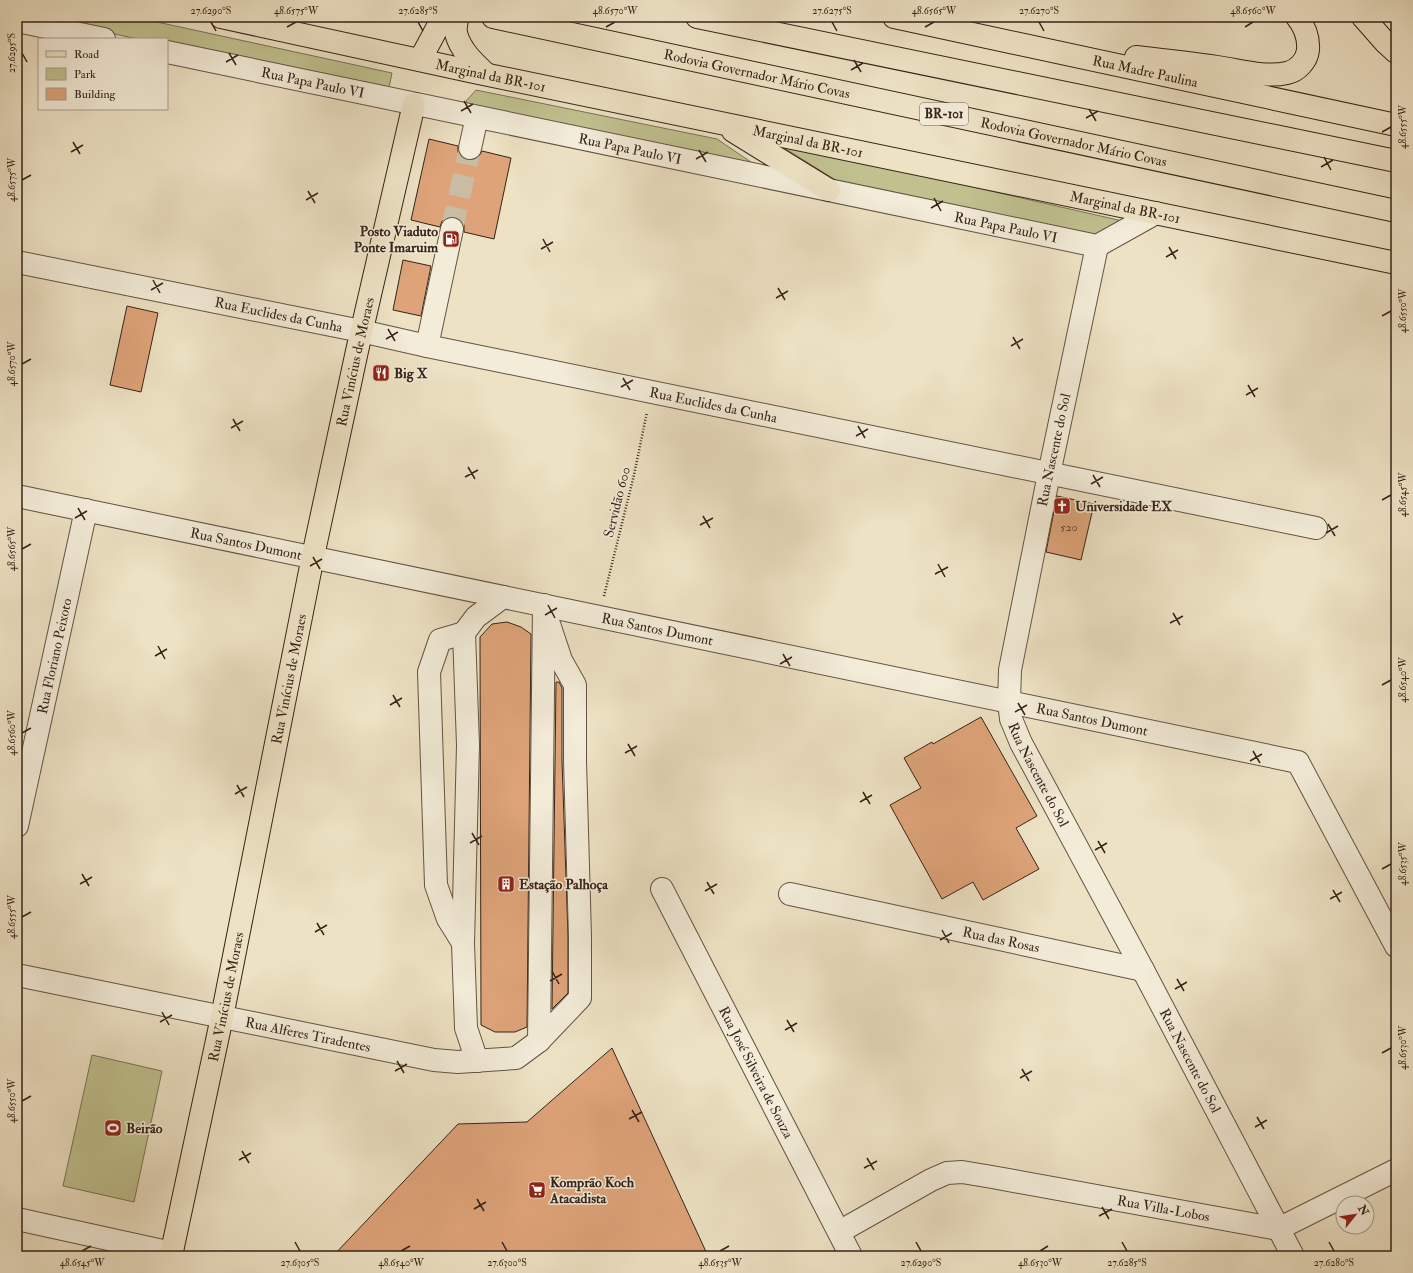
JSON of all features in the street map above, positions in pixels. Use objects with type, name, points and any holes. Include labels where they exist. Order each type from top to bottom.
[{"type":"main road","name":"Marginal da BR-101","points":[[221,17],[486,74],[1396,263]]},
{"type":"main road","points":[[420,60],[443,17]]},
{"type":"main road","points":[[457,17],[456,32],[461,45],[474,64],[486,74]]},
{"type":"main road","name":"Rodovia Governador Mário Covas","points":[[493,17],[1396,211]]},
{"type":"main road","points":[[697,17],[1396,161]]},
{"type":"main road","name":"Rua Madre Paulina","points":[[894,17],[1396,125]]},
{"type":"main road","points":[[1082,58],[1108,54],[1188,62],[1268,75],[1287,73],[1298,69],[1308,55],[1309,40],[1303,25],[1297,17]]},
{"type":"main road","points":[[1364,17],[1384,42],[1396,52]]},
{"type":"main road","name":"Rua Vinícius de Moraes","points":[[171,1255],[222,1017],[312,556],[361,331],[414,104]]},
{"type":"main road","points":[[721,123],[829,190]]},
{"type":"street","points":[[17,21],[99,38]]},
{"type":"street","name":"Rua Papa Paulo VI","points":[[168,52],[1097,246]]},
{"type":"street","points":[[470,148],[477,117]]},
{"type":"street","points":[[1097,246],[1156,213]]},
{"type":"street","points":[[427,346],[452,229]]},
{"type":"street","name":"Rua Nascente do Sol","points":[[1097,246],[1010,670],[1009,702],[1011,718],[1021,743],[1143,970],[1293,1256]]},
{"type":"street","name":"Rua Euclides da Cunha","points":[[17,262],[361,331],[427,346],[1316,528]]},
{"type":"street","name":"Rua Santos Dumont","points":[[17,496],[312,556],[598,617],[1298,762],[1396,946]]},
{"type":"street","name":"Rua Floriano Peixoto","points":[[17,826],[86,510]]},
{"type":"street","points":[[463,943],[448,919],[436,885],[429,672],[440,640],[464,633],[476,617],[503,597]]},
{"type":"street","points":[[539,1041],[544,605]]},
{"type":"street","name":"Rua Alferes Tiradentes","points":[[17,975],[434,1060],[458,1062],[516,1058],[539,1041],[580,998],[575,685],[561,660],[544,605]]},
{"type":"street","points":[[464,633],[468,744],[463,943],[466,1028],[477,1061]]},
{"type":"street","name":"Rua José Silveira de Souza","points":[[662,889],[851,1256]]},
{"type":"street","name":"Rua das Rosas","points":[[790,894],[1143,970]]},
{"type":"street","points":[[1278,1229],[1396,1170]]},
{"type":"street","name":"Rua Villa-Lobos","points":[[838,1232],[932,1180],[947,1173],[962,1172],[1278,1229]]},
{"type":"street","points":[[17,1219],[171,1255]]},
{"type":"path","name":"Servidão 600","points":[[598,617],[634,475],[651,392]]},
{"type":"green space","points":[[34,17],[134,17],[392,73],[388,92],[168,45],[168,38],[133,38]]},
{"type":"green space","points":[[476,90],[717,139],[767,173],[472,111],[466,101]]},
{"type":"green space","points":[[775,142],[1127,222],[1091,240],[840,183]]},
{"type":"green space","name":"Beirão","points":[[92,1055],[162,1071],[134,1202],[63,1186]]},
{"type":"building","points":[[429,139],[458,146],[458,152],[461,157],[468,160],[474,160],[482,151],[511,158],[494,239],[464,232],[464,225],[461,220],[455,217],[448,217],[442,221],[440,227],[411,220]]},
{"type":"building","points":[[403,260],[431,266],[421,316],[393,310]]},
{"type":"building","points":[[127,306],[158,313],[141,392],[110,385]]},
{"type":"building","points":[[1057,496],[1094,504],[1081,560],[1046,552]]},
{"type":"building","name":"Estação Palhoça","points":[[507,622],[521,627],[531,634],[527,1027],[515,1032],[495,1032],[481,1025],[480,637],[492,624]]},
{"type":"building","points":[[556,682],[559,682],[562,688],[562,761],[568,936],[568,993],[552,1009]]},
{"type":"building","points":[[981,717],[1037,816],[1016,828],[1039,869],[983,900],[973,882],[942,899],[890,805],[921,788],[904,758],[932,742],[933,744]]},
{"type":"building","name":"Komprão Koch Atacadista","points":[[612,1048],[708,1256],[333,1256],[458,1124],[527,1122]]},
{"type":"tunnel","points":[[452,229],[470,148]]},
{"type":"place","name":"Posto Viaduto Ponte Imaruim","points":[[451,239]]},
{"type":"place","name":"Big X","points":[[381,373]]},
{"type":"place","name":"Universidade EX","points":[[1062,506]]},
{"type":"place","name":"Estação Palhoça","points":[[506,884]]},
{"type":"place","name":"Beirão","points":[[113,1128]]},
{"type":"place","name":"Komprão Koch Atacadista","points":[[537,1190]]}]
